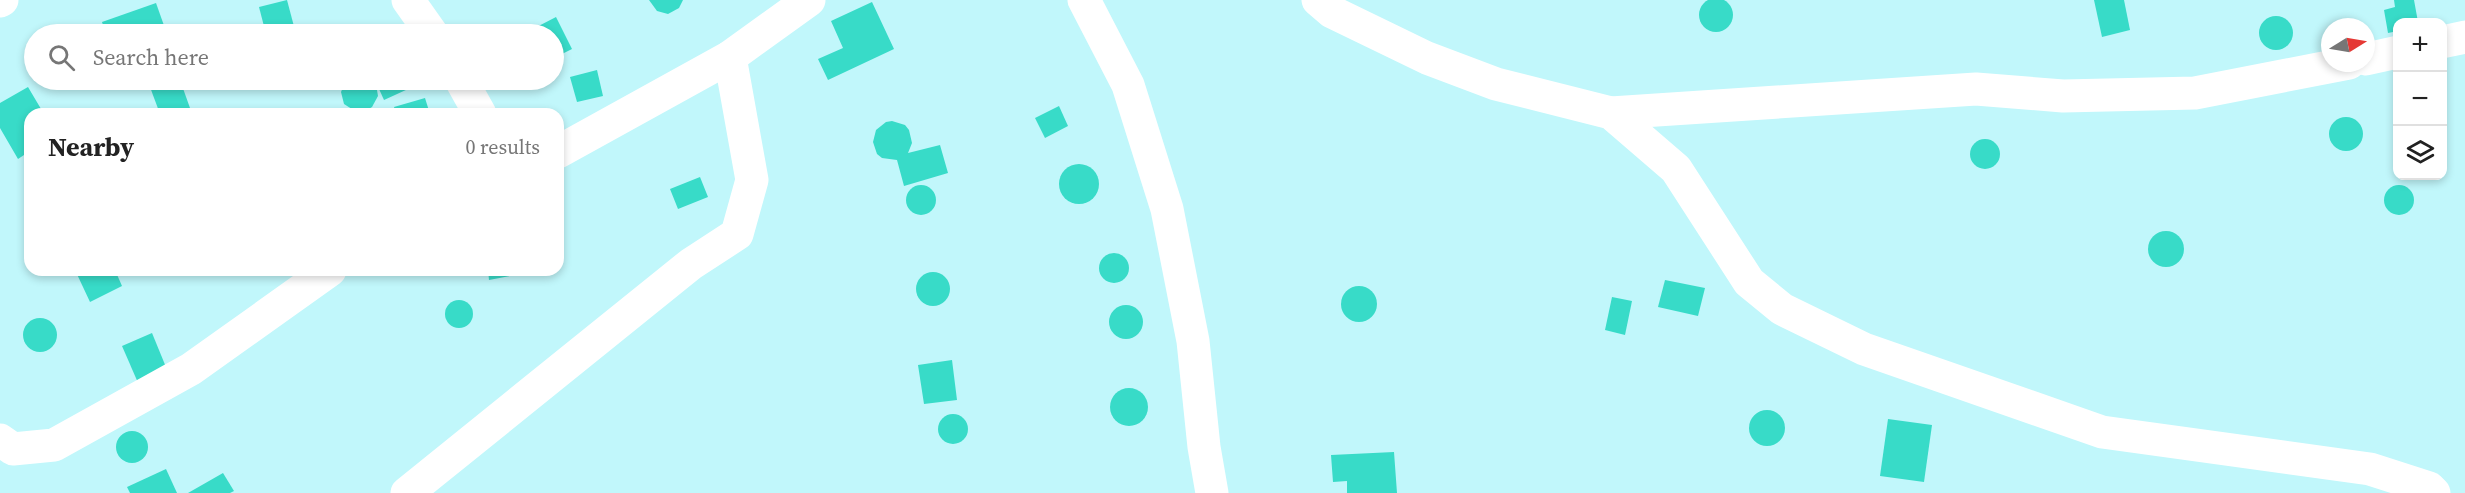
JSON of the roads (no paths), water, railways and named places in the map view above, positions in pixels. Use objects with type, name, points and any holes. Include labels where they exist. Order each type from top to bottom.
[{"type":"street","points":[[408,0],[425,24]]},
{"type":"street","points":[[564,149],[730,57],[809,0]]},
{"type":"street","points":[[1084,0],[1128,85],[1167,209],[1194,341],[1204,447],[1212,493]]},
{"type":"street","points":[[1318,0],[1332,12],[1427,58],[1496,84],[1611,113],[1976,89],[2063,96],[2194,93],[2321,68]]},
{"type":"street","points":[[2447,41],[2465,37]]},
{"type":"street","points":[[2375,57],[2393,53]]},
{"type":"street","points":[[406,493],[691,264],[737,234],[752,180],[730,57]]},
{"type":"street","points":[[467,90],[477,108]]},
{"type":"street","points":[[1611,113],[1676,169],[1749,282],[1782,309],[1864,349],[2102,432],[2370,469],[2434,491]]},
{"type":"street","points":[[0,440],[13,449],[54,445],[191,369],[322,276]]}]
